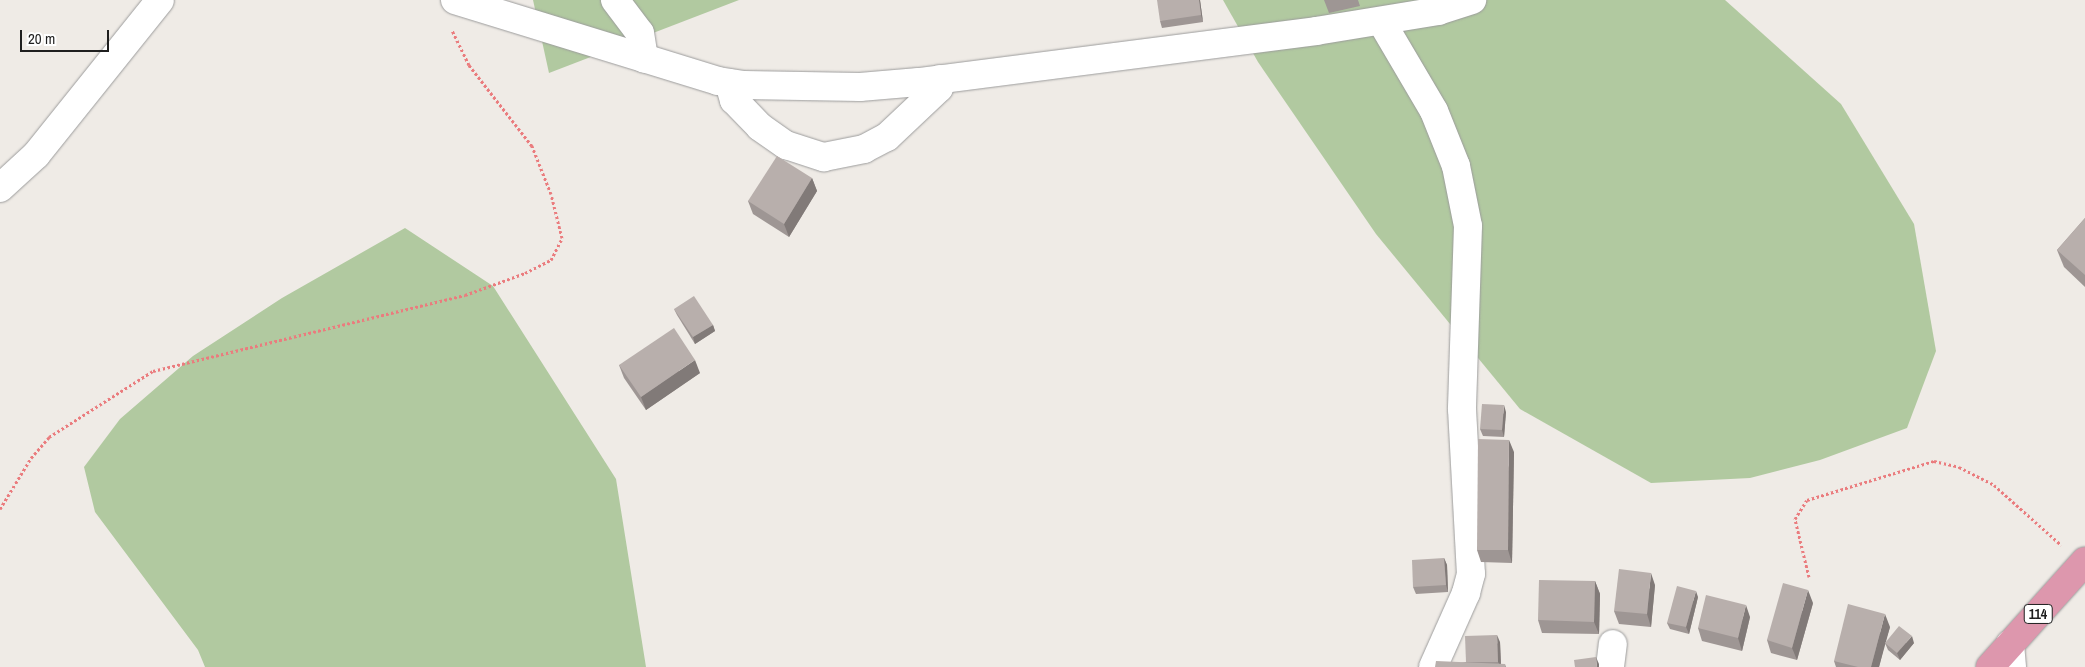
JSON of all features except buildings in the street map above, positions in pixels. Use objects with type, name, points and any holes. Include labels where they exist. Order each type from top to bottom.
[{"type":"highway","name":"114","points":[[1990,667],[2011,656],[2084,562]]},
{"type":"street","points":[[0,188],[36,155],[160,0]]},
{"type":"street","points":[[455,0],[644,59],[729,83],[860,87],[940,79],[1381,21],[1438,11],[1472,0]]},
{"type":"street","points":[[615,0],[640,33],[644,59]]},
{"type":"street","points":[[1381,21],[1434,111],[1456,166],[1468,226],[1462,408],[1471,574],[1466,594],[1433,667]]},
{"type":"street","points":[[729,83],[734,100],[760,127],[786,145],[824,157],[864,149],[887,137],[939,88],[940,79]]},
{"type":"path","points":[[0,509],[31,458],[50,437],[153,371],[465,295],[525,273],[551,260],[562,238],[536,155],[524,133],[469,65],[452,28]]},
{"type":"path","points":[[1809,577],[1795,519],[1807,500],[1934,461],[1960,467],[1994,486],[2084,562]]},
{"type":"green space","points":[[533,0],[739,0],[549,73]]},
{"type":"green space","points":[[1223,0],[1725,0],[1841,104],[1914,224],[1936,351],[1907,428],[1820,460],[1750,478],[1651,483],[1520,409],[1376,234],[1258,62]]},
{"type":"green space","points":[[405,228],[493,286],[616,479],[646,667],[205,667],[198,650],[95,512],[84,467],[120,419],[193,356],[282,298]]}]
